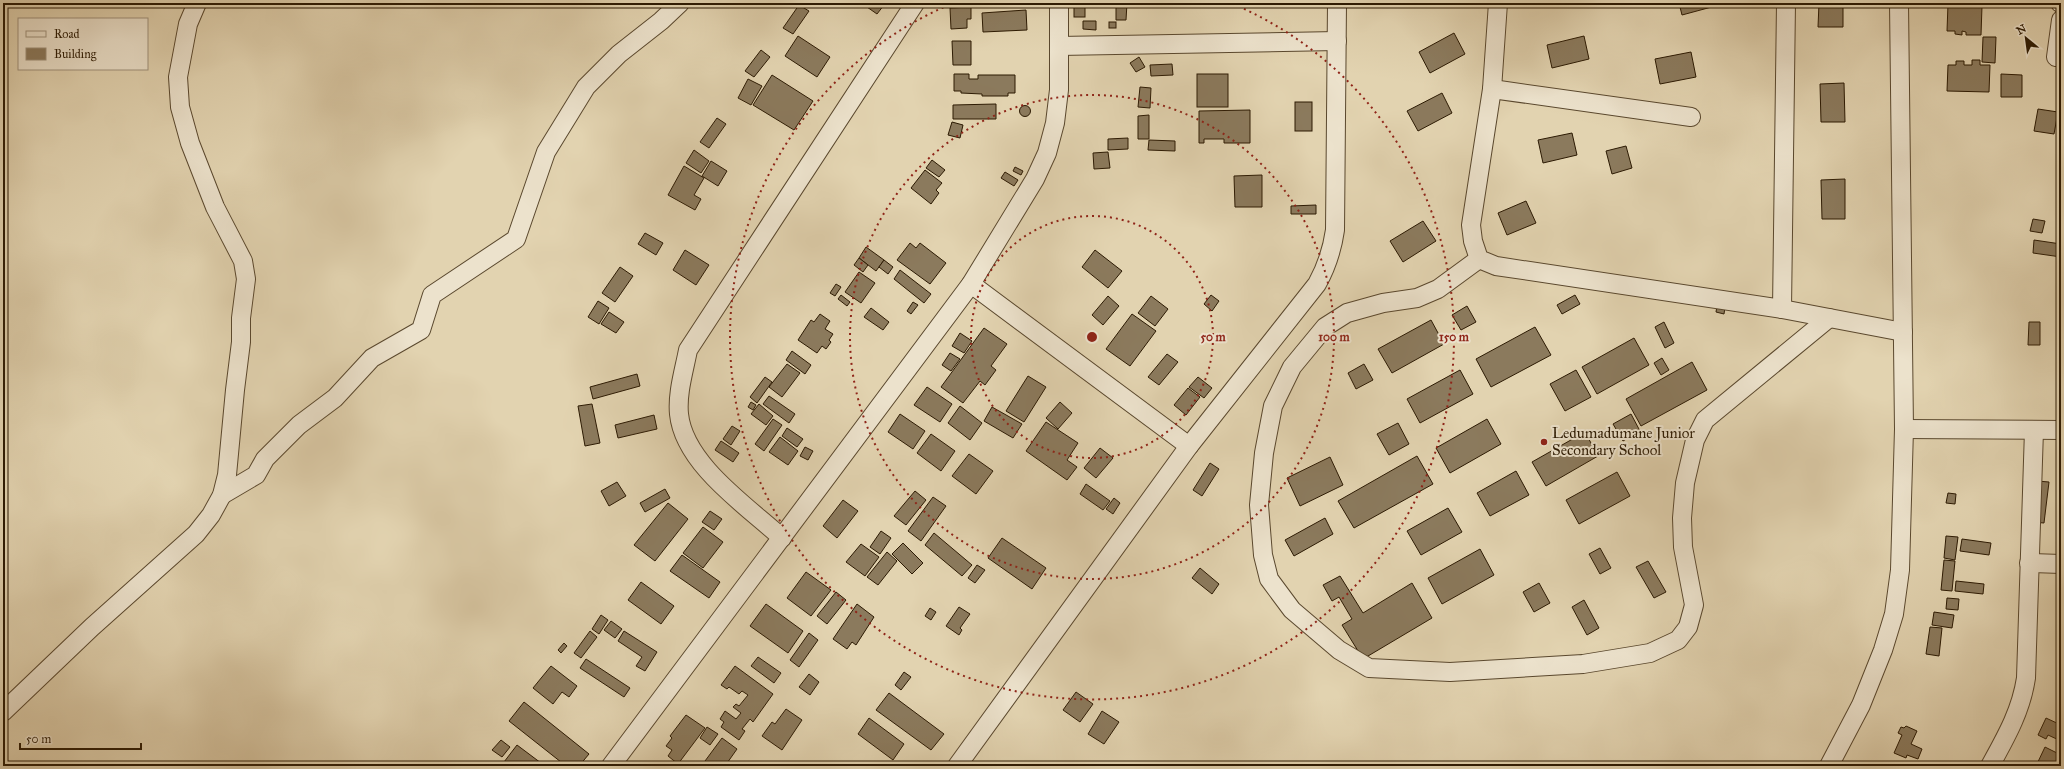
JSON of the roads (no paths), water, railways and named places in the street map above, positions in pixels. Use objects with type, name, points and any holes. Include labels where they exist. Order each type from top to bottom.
[{"type":"street","points":[[3,712],[92,626],[196,534],[211,515],[222,496],[228,474],[235,390],[241,342],[241,318],[246,279],[243,261],[215,207],[190,143],[180,106],[178,77],[188,24],[196,3]]},
{"type":"street","points":[[222,496],[256,475],[265,459],[299,425],[335,398],[372,358],[421,330],[432,295],[516,239],[546,152],[586,87],[619,54],[661,21],[680,3]]},
{"type":"street","points":[[782,538],[709,473],[685,439],[679,414],[681,383],[688,350],[915,3]]},
{"type":"street","points":[[611,766],[971,284],[1035,179],[1047,153],[1055,123],[1059,90],[1060,3]]},
{"type":"street","points":[[957,766],[1188,446],[1317,284],[1326,268],[1332,251],[1335,230],[1337,3]]},
{"type":"street","points":[[1782,309],[1786,3]]},
{"type":"street","points":[[1829,766],[1861,705],[1883,650],[1894,614],[1900,570],[1904,429],[1899,3]]},
{"type":"street","points":[[1494,5],[1492,89],[1471,225],[1473,241],[1479,259],[1496,266],[1782,309],[1903,332]]},
{"type":"street","points":[[2056,58],[2061,20]]},
{"type":"street","points":[[1059,46],[1337,41]]},
{"type":"street","points":[[1492,89],[1691,117]]},
{"type":"street","points":[[1479,259],[1438,289],[1417,298],[1383,303],[1347,313],[1325,327],[1292,367],[1273,406],[1264,454],[1259,505],[1263,555],[1269,579],[1292,610],[1339,650],[1368,668],[1450,672],[1583,664],[1650,653],[1678,640],[1688,627],[1694,605],[1683,547],[1682,518],[1685,483],[1695,440],[1706,420],[1829,318]]},
{"type":"street","points":[[971,284],[1188,446]]},
{"type":"street","points":[[1904,429],[2061,430]]},
{"type":"street","points":[[1990,766],[2015,719],[2023,698],[2026,678],[2034,430]]},
{"type":"street","points":[[2029,563],[2061,564]]},
{"type":"place","name":"Ledumadumane Junior Secondary School","points":[[1544,442]]}]
